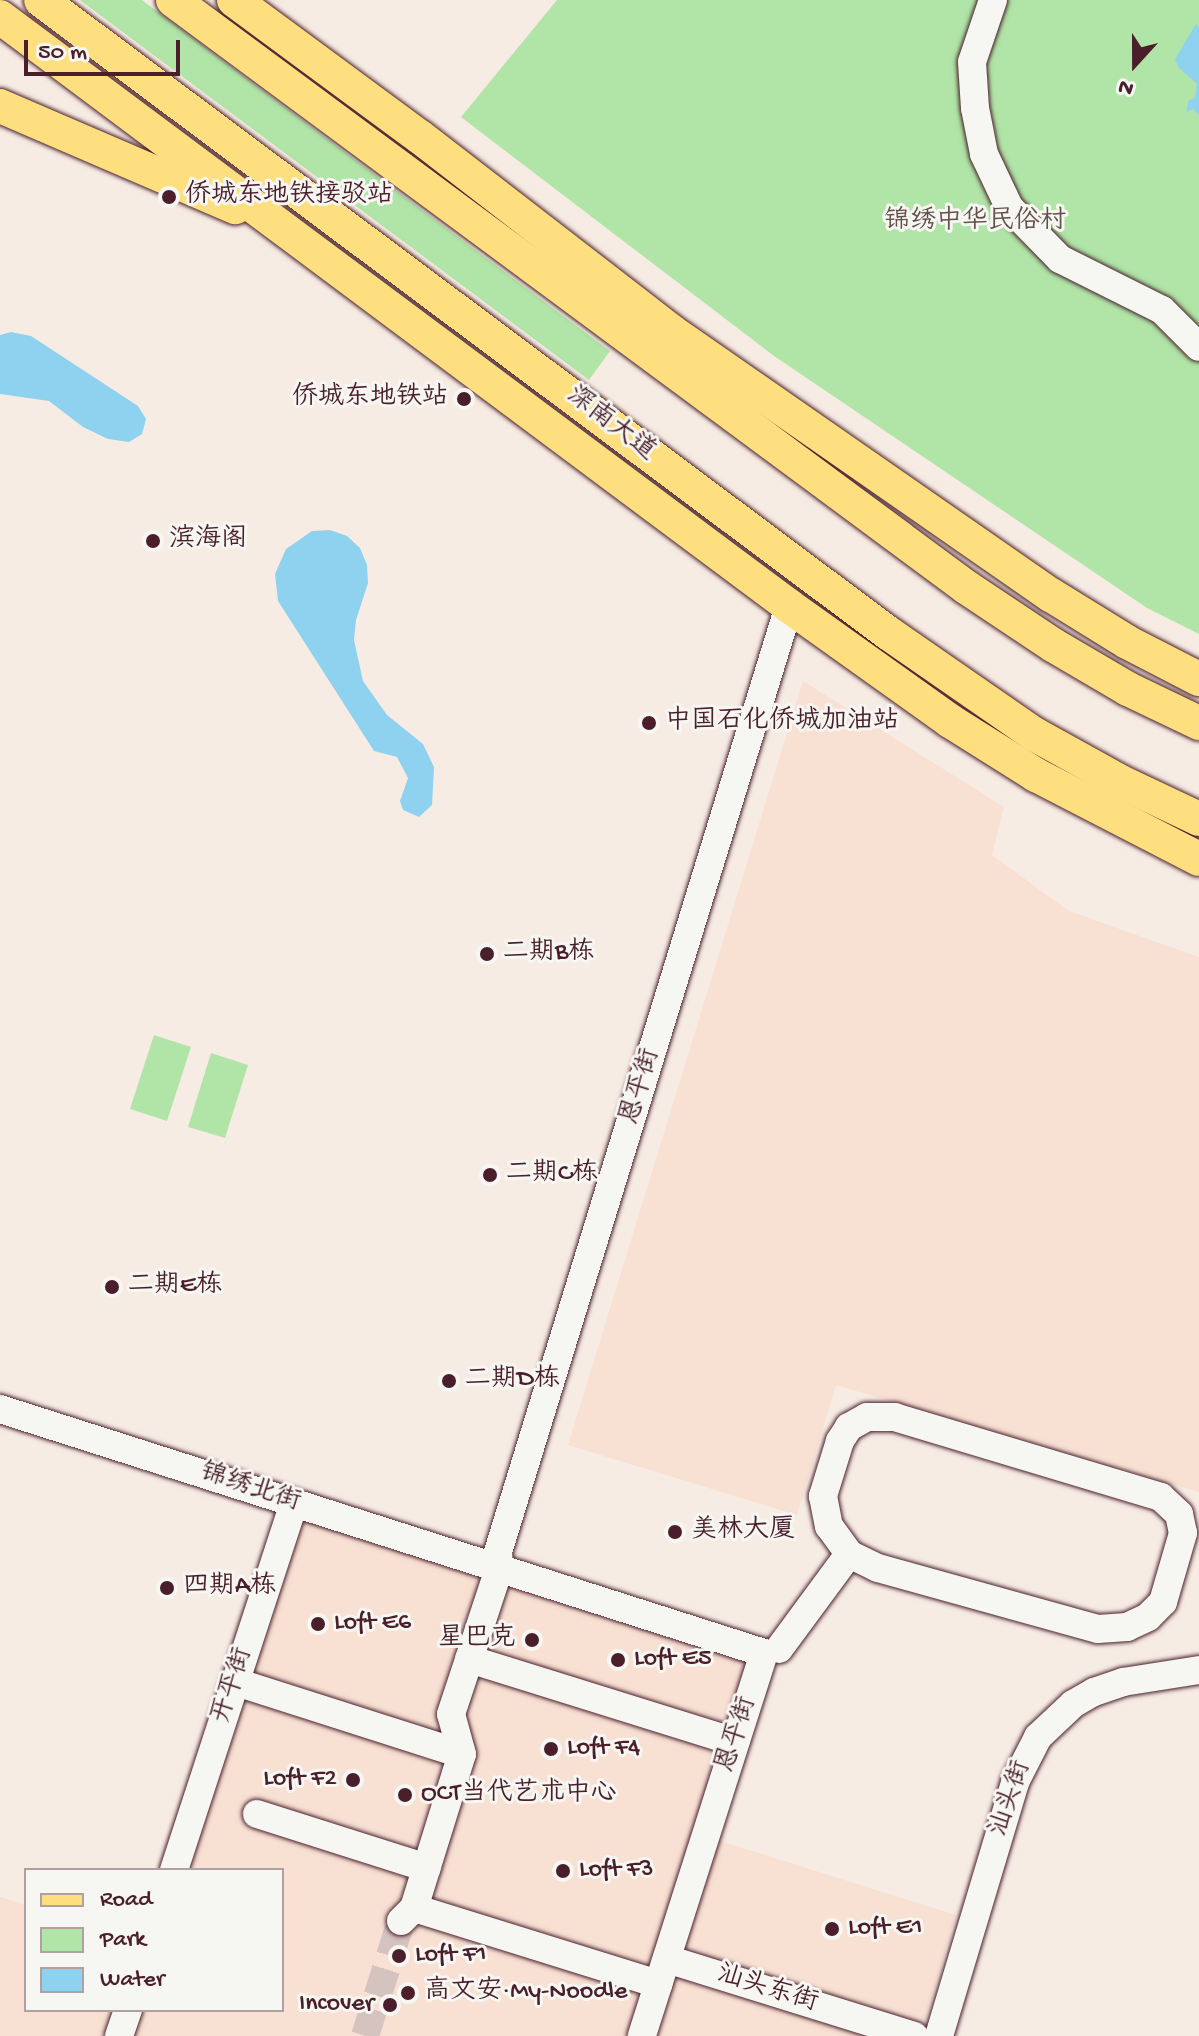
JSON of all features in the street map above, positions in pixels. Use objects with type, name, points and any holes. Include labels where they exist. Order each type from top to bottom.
[{"type":"main road","name":"深南大道","points":[[41,0],[888,633],[1034,734],[1199,819]]},
{"type":"main road","points":[[173,0],[853,505],[1053,645],[1128,689],[1199,723]]},
{"type":"main road","points":[[248,3],[658,323],[1051,595],[1127,642],[1199,679]]},
{"type":"main road","points":[[0,17],[797,612],[950,721],[1036,775],[1199,859]]},
{"type":"main road","points":[[0,106],[291,232]]},
{"type":"main road","points":[[733,376],[853,505]]},
{"type":"main road","points":[[613,427],[687,530]]},
{"type":"main road","points":[[848,648],[935,695],[1034,734]]},
{"type":"street","points":[[993,0],[972,62],[975,108],[984,154],[1009,207],[1060,259],[1162,310],[1199,347]]},
{"type":"street","name":"恩平街","points":[[462,1754],[451,1714],[499,1569],[498,1552],[797,612]]},
{"type":"street","name":"锦绣北街","points":[[0,1409],[499,1569]]},
{"type":"street","points":[[867,1417],[895,1417],[1161,1497],[1179,1514],[1183,1533],[1163,1602],[1148,1617],[1127,1627],[1098,1629],[878,1568],[849,1554],[829,1526],[823,1496],[840,1441],[849,1427],[867,1417]]},
{"type":"street","name":"开平街","points":[[175,1868],[294,1503]]},
{"type":"street","name":"恩平街","points":[[642,2036],[735,1742],[772,1651],[849,1554]]},
{"type":"street","points":[[499,1569],[772,1651],[808,1643]]},
{"type":"street","points":[[469,1659],[735,1742]]},
{"type":"street","name":"汕头街","points":[[939,2036],[1015,1782],[1038,1737],[1063,1712],[1094,1692],[1123,1682],[1193,1675]]},
{"type":"street","points":[[236,1682],[462,1754],[427,1868],[257,1814]]},
{"type":"street","name":"汕头东街","points":[[427,1868],[408,1915],[662,1972],[914,2036]]},
{"type":"street","points":[[119,2036],[127,2012]]},
{"type":"shaded area","points":[[803,681],[1004,807],[992,855],[1069,911],[1199,957],[1199,1492],[836,1385],[797,1515],[568,1445]]},
{"type":"shaded area","points":[[300,1520],[751,1655],[695,1833],[956,1915],[921,2036],[0,2036],[0,1897],[24,1904],[24,2012],[284,2012],[284,1868],[187,1868]]},
{"type":"green space","points":[[80,0],[142,0],[610,351],[589,380]]},
{"type":"green space","name":"锦绣中华民俗村","points":[[557,0],[1199,0],[1199,634],[1147,608],[774,356],[461,117]]},
{"type":"green space","points":[[154,1035],[191,1047],[167,1121],[130,1109]]},
{"type":"green space","points":[[211,1053],[248,1065],[225,1138],[188,1127]]},
{"type":"water","points":[[1196,24],[1199,27],[1199,115],[1193,109],[1186,112],[1189,100],[1195,98],[1197,84],[1179,68],[1175,59]]},
{"type":"water","points":[[11,332],[31,336],[138,406],[146,419],[142,434],[129,442],[108,439],[83,427],[49,401],[0,394],[0,335]]},
{"type":"water","points":[[330,530],[347,536],[360,548],[367,565],[368,583],[356,620],[354,640],[363,681],[387,715],[423,744],[434,767],[432,805],[419,817],[403,810],[400,801],[408,778],[397,757],[374,751],[278,601],[275,574],[286,549],[312,531]]},
{"type":"tunnel","points":[[365,2036],[401,1921]]},
{"type":"place","name":"侨城东地铁接驳站","points":[[169,197]]},
{"type":"place","name":"侨城东地铁站","points":[[464,399]]},
{"type":"place","name":"滨海阁","points":[[153,541]]},
{"type":"place","name":"中国石化侨城加油站","points":[[649,723]]},
{"type":"place","name":"二期B栋","points":[[487,954]]},
{"type":"place","name":"二期C栋","points":[[490,1175]]},
{"type":"place","name":"二期E栋","points":[[112,1287]]},
{"type":"place","name":"二期D栋","points":[[449,1381]]},
{"type":"place","name":"美林大厦","points":[[675,1532]]},
{"type":"place","name":"四期A栋","points":[[167,1588]]},
{"type":"place","name":"Loft E6","points":[[318,1624]]},
{"type":"place","name":"星巴克","points":[[532,1640]]},
{"type":"place","name":"Loft E5","points":[[618,1660]]},
{"type":"place","name":"Loft F4","points":[[551,1749]]},
{"type":"place","name":"Loft F2","points":[[353,1780]]},
{"type":"place","name":"OCT当代艺术中心","points":[[405,1795]]},
{"type":"place","name":"Loft F3","points":[[563,1871]]},
{"type":"place","name":"Loft E1","points":[[832,1929]]},
{"type":"place","name":"Loft F1","points":[[399,1956]]},
{"type":"place","name":"高文安·My-Noodle","points":[[408,1993]]},
{"type":"place","name":"Incover","points":[[390,2005]]}]
